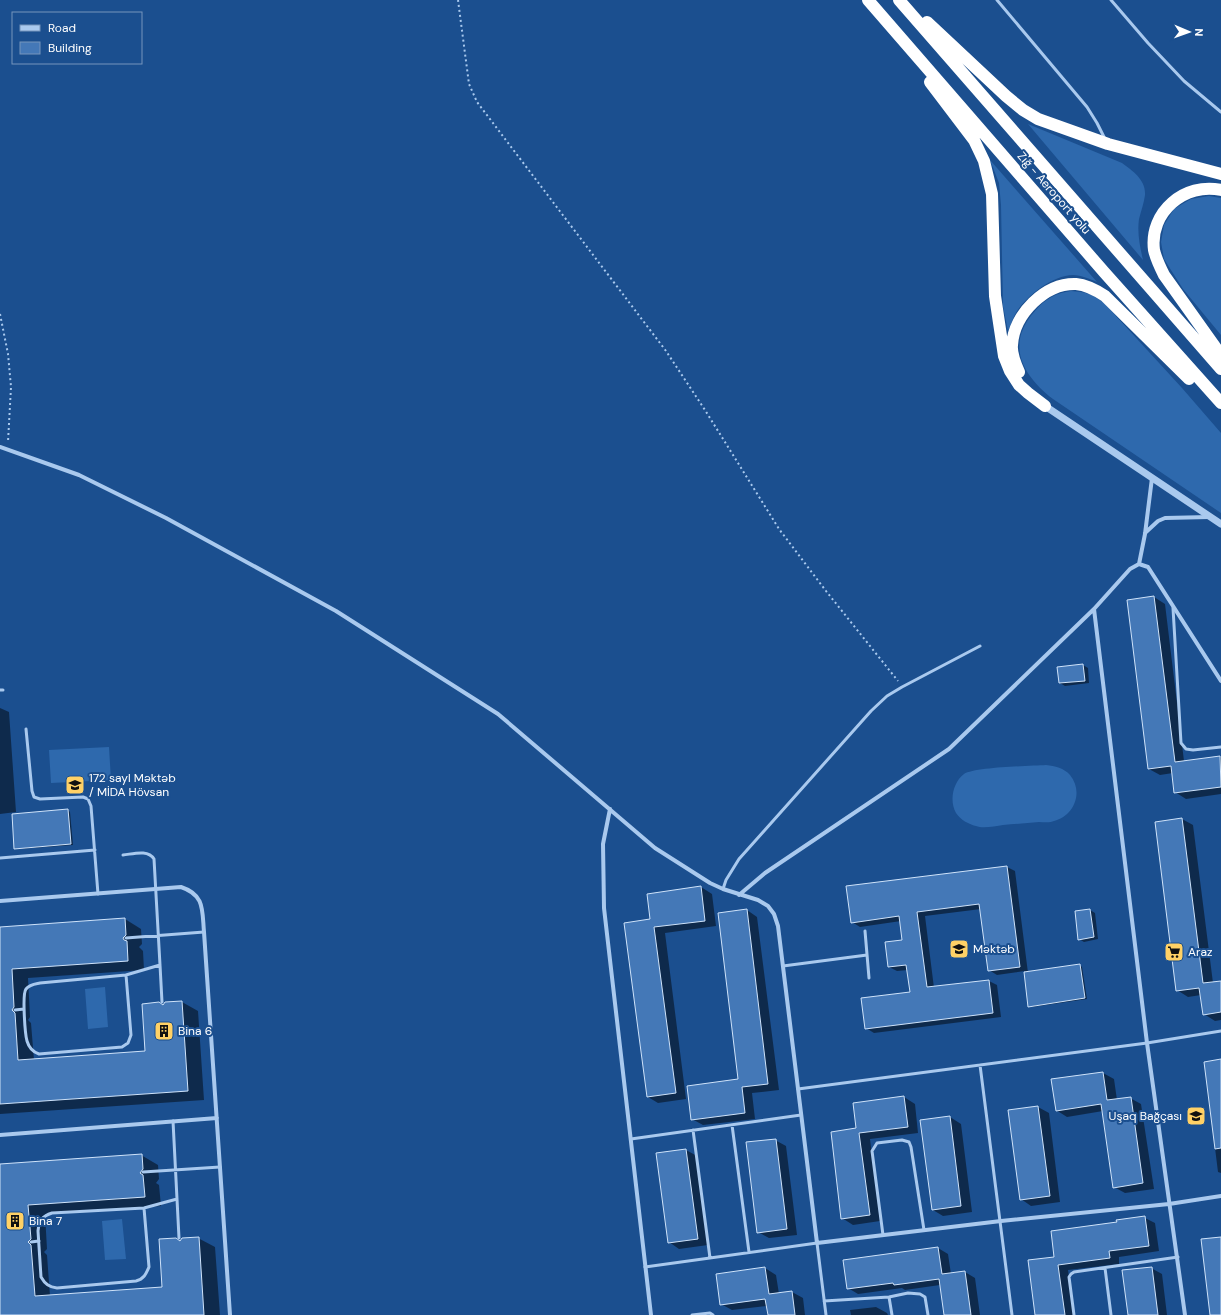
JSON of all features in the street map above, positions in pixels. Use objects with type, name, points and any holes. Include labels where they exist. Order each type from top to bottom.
[{"type":"highway","name":"Zığ - Aeroport yolu","points":[[868,0],[1104,272],[1221,403]]},
{"type":"highway","points":[[868,0],[974,140],[984,161],[992,194],[995,296],[1004,356],[1010,371],[1019,385],[1044,406]]},
{"type":"highway","name":"Zığ - Aeroport yolu","points":[[898,0],[1221,369]]},
{"type":"highway","points":[[904,0],[1006,96],[1023,110],[1038,119],[1108,144],[1221,174]]},
{"type":"highway","points":[[1221,190],[1204,188],[1192,191],[1181,196],[1170,204],[1157,224],[1154,236],[1154,248],[1157,262],[1164,275],[1221,355]]},
{"type":"highway","points":[[1044,406],[1030,390],[1020,375],[1014,360],[1012,345],[1015,330],[1025,312],[1041,296],[1053,288],[1077,284],[1092,288],[1104,296],[1221,410]]},
{"type":"street","points":[[1044,406],[1221,524]]},
{"type":"street","points":[[0,446],[79,475],[166,518],[336,611],[498,714],[655,848],[710,883],[739,895],[758,900],[768,906],[774,914],[778,926],[817,1243],[1001,1221],[1169,1204],[1221,1196]]},
{"type":"street","points":[[1139,564],[1145,534],[1152,478]]},
{"type":"street","points":[[1145,534],[1158,521],[1165,518],[1211,517]]},
{"type":"street","points":[[739,895],[764,873],[949,749],[1094,609],[1130,569],[1139,564],[1148,567],[1221,681]]},
{"type":"street","points":[[1094,609],[1147,1043],[1169,1204],[1178,1256],[1185,1315]]},
{"type":"street","points":[[610,809],[603,844],[604,908],[651,1315]]},
{"type":"street","points":[[0,901],[181,887],[191,890],[198,898],[202,907],[204,932],[230,1315]]},
{"type":"street","points":[[0,1135],[217,1118]]},
{"type":"lane","points":[[997,0],[1087,107],[1097,122],[1108,144]]},
{"type":"lane","points":[[1111,0],[1148,43],[1184,81],[1221,112]]},
{"type":"lane","points":[[1173,606],[1181,743],[1186,749],[1193,750],[1221,747]]},
{"type":"lane","points":[[723,889],[726,880],[739,859],[871,711],[887,696],[902,687],[980,646]]},
{"type":"lane","points":[[26,729],[32,791],[34,797],[40,799],[83,797],[88,799],[91,806],[98,894]]},
{"type":"lane","points":[[0,858],[95,850]]},
{"type":"lane","points":[[123,855],[148,853],[152,855],[154,859],[162,1002]]},
{"type":"lane","points":[[865,931],[869,978]]},
{"type":"lane","points":[[126,938],[204,932]]},
{"type":"lane","points":[[783,966],[867,955]]},
{"type":"lane","points":[[126,975],[131,1035],[128,1043],[122,1047],[39,1054],[32,1052],[27,1041],[24,1009],[25,990],[30,984],[126,975],[160,965]]},
{"type":"lane","points":[[14,1010],[24,1009]]},
{"type":"lane","points":[[798,1089],[1147,1043],[1221,1031]]},
{"type":"lane","points":[[980,1065],[1012,1315]]},
{"type":"lane","points":[[631,1139],[801,1115]]},
{"type":"lane","points":[[173,1121],[179,1238]]},
{"type":"lane","points":[[732,1125],[750,1252]]},
{"type":"lane","points":[[693,1130],[710,1258]]},
{"type":"lane","points":[[883,1235],[872,1151],[877,1143],[902,1140],[909,1142],[924,1230]]},
{"type":"lane","points":[[143,1172],[220,1167]]},
{"type":"lane","points":[[144,1208],[149,1267],[141,1280],[57,1288],[51,1287],[44,1283],[41,1277],[39,1224],[45,1216],[52,1213],[144,1208],[177,1199]]},
{"type":"lane","points":[[31,1242],[39,1241]]},
{"type":"lane","points":[[645,1267],[817,1243],[826,1315]]},
{"type":"lane","points":[[1074,1315],[1070,1277],[1071,1274],[1178,1256]]},
{"type":"lane","points":[[1105,1268],[1111,1315]]},
{"type":"lane","points":[[824,1301],[920,1294],[925,1297],[928,1315]]},
{"type":"lane","points":[[889,1297],[892,1315]]},
{"type":"lane","points":[[692,1315],[710,1313],[712,1315]]},
{"type":"path","points":[[458,0],[469,84],[477,102],[666,351],[705,410],[779,529],[902,687]]},
{"type":"path","points":[[0,314],[8,354],[11,387],[8,449]]},
{"type":"shaded area","points":[[1028,124],[1122,163],[1138,176],[1145,190],[1145,198],[1138,224],[1139,240],[1143,260]]},
{"type":"shaded area","points":[[990,160],[1097,282],[1082,276],[1073,275],[1057,278],[1049,282],[1034,293],[1022,305],[1016,313],[1008,331],[1003,306],[1001,205],[999,183]]},
{"type":"shaded area","points":[[1209,196],[1221,198],[1221,335],[1183,289],[1164,259],[1161,242],[1164,225],[1174,209],[1191,199]]},
{"type":"shaded area","points":[[1071,291],[1089,294],[1104,303],[1221,433],[1221,513],[1053,399],[1033,380],[1021,358],[1019,347],[1021,335],[1026,323],[1035,311],[1047,300],[1060,293]]},
{"type":"shaded area","points":[[109,747],[111,780],[51,783],[49,750]]},
{"type":"shaded area","points":[[1046,765],[1059,768],[1068,773],[1074,782],[1076,789],[1075,802],[1072,809],[1061,818],[1051,822],[979,827],[967,823],[956,813],[953,803],[953,792],[960,777],[964,774],[991,768]]},
{"type":"shaded area","points":[[105,987],[108,1027],[88,1029],[85,989]]},
{"type":"shaded area","points":[[122,1219],[126,1259],[105,1260],[102,1221]]},
{"type":"building","points":[[1154,596],[1175,762],[1220,756],[1221,787],[1174,793],[1171,766],[1148,769],[1127,600]]},
{"type":"building","points":[[1083,664],[1085,681],[1059,683],[1057,667]]},
{"type":"building","points":[[68,809],[71,844],[14,849],[12,814]]},
{"type":"building","points":[[1182,818],[1203,983],[1221,981],[1221,1012],[1203,1015],[1199,988],[1176,991],[1155,822]]},
{"type":"building","points":[[1007,866],[1020,967],[988,971],[979,904],[917,912],[927,987],[989,980],[993,1013],[865,1029],[861,998],[910,992],[906,965],[888,967],[885,942],[902,940],[899,916],[851,923],[846,886]]},
{"type":"building","points":[[701,886],[705,921],[654,927],[676,1093],[647,1097],[624,923],[650,919],[647,894]]},
{"type":"building","points":[[747,909],[768,1084],[742,1087],[745,1113],[691,1120],[687,1086],[738,1079],[718,913]]},
{"type":"building","points":[[1090,909],[1094,937],[1078,940],[1075,911]]},
{"type":"building","name":"Bina 6","points":[[125,918],[126,935],[123,938],[127,941],[128,961],[12,969],[14,1007],[12,1010],[15,1013],[18,1060],[145,1051],[142,1004],[159,1002],[163,1005],[165,1002],[182,1001],[188,1091],[0,1104],[0,927]]},
{"type":"building","points":[[1080,964],[1085,998],[1028,1007],[1024,972]]},
{"type":"building","points":[[1221,1059],[1221,1148],[1215,1149],[1204,1062]]},
{"type":"building","points":[[1103,1072],[1107,1100],[1131,1097],[1143,1183],[1113,1188],[1101,1104],[1056,1111],[1051,1079]]},
{"type":"building","points":[[904,1096],[908,1127],[859,1133],[870,1215],[841,1219],[831,1132],[856,1128],[853,1103]]},
{"type":"building","points":[[1038,1106],[1050,1196],[1020,1200],[1008,1110]]},
{"type":"building","points":[[950,1116],[961,1206],[932,1210],[920,1120]]},
{"type":"building","points":[[776,1139],[787,1229],[757,1233],[746,1142]]},
{"type":"building","points":[[686,1149],[698,1239],[668,1243],[656,1153]]},
{"type":"building","name":"Bina 7","points":[[142,1154],[143,1169],[140,1173],[143,1175],[145,1197],[28,1205],[31,1239],[28,1242],[31,1245],[35,1296],[162,1287],[159,1239],[176,1238],[180,1241],[182,1238],[199,1237],[204,1315],[0,1315],[0,1164]]},
{"type":"building","points":[[1145,1216],[1149,1246],[1109,1251],[1110,1258],[1058,1265],[1065,1315],[1035,1315],[1028,1260],[1054,1257],[1051,1231],[1117,1222],[1116,1220]]},
{"type":"building","points":[[1221,1237],[1221,1315],[1210,1315],[1201,1239]]},
{"type":"building","points":[[938,1247],[942,1274],[965,1271],[971,1315],[944,1315],[939,1279],[847,1289],[843,1260]]},
{"type":"building","points":[[765,1267],[769,1294],[792,1291],[795,1315],[768,1315],[765,1299],[720,1305],[716,1274]]},
{"type":"building","points":[[1152,1267],[1158,1315],[1128,1315],[1122,1270]]},
{"type":"place","name":"172 sayl Məktəb / MİDA Hövsan","points":[[75,785]]},
{"type":"place","name":"Məktəb","points":[[959,949]]},
{"type":"place","name":"Araz","points":[[1174,952]]},
{"type":"place","name":"Bina 6","points":[[164,1031]]},
{"type":"place","name":"Uşaq Bağçası","points":[[1196,1116]]},
{"type":"place","name":"Bina 7","points":[[15,1221]]}]
